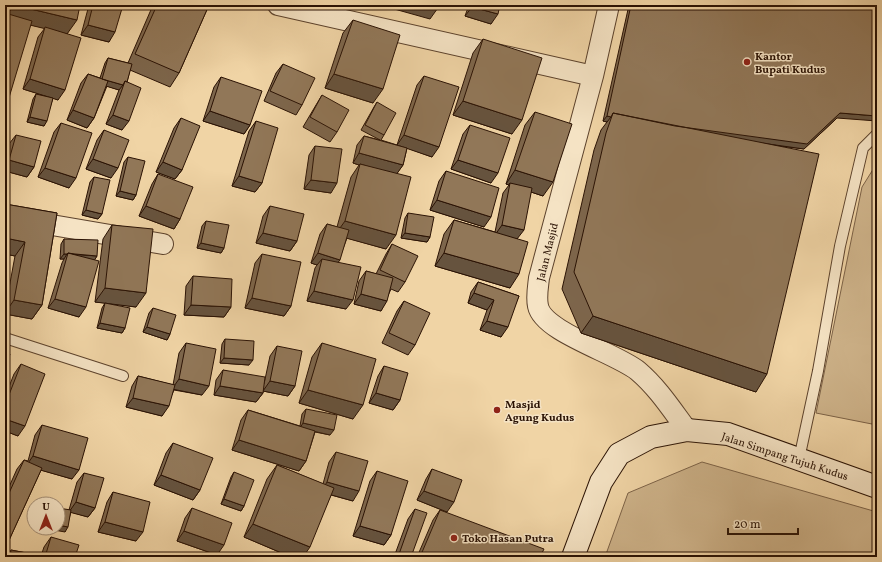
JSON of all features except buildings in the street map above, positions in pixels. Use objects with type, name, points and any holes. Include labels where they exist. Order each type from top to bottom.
[{"type":"main road","name":"Jalan Simpang Tujuh Kudus","points":[[573,557],[601,482],[618,454],[651,437],[687,430],[728,434],[877,487]]},
{"type":"street","points":[[278,5],[593,76]]},
{"type":"street","name":"Jalan Masjid","points":[[610,5],[593,76],[539,278],[538,307],[545,320],[556,328],[621,360],[638,371],[656,389],[687,430]]},
{"type":"street","points":[[5,217],[163,244]]},
{"type":"lane","points":[[799,459],[818,371],[840,246],[862,148],[877,134]]},
{"type":"lane","points":[[5,338],[123,376]]},
{"type":"shaded area","points":[[877,163],[877,425],[816,413],[862,187]]},
{"type":"shaded area","points":[[702,462],[877,512],[877,557],[605,557],[628,493]]},
{"type":"place","name":"Kantor Bupati Kudus","points":[[747,62]]},
{"type":"place","name":"Masjid Agung Kudus","points":[[497,410]]},
{"type":"place","name":"Toko Hasan Putra","points":[[454,538]]}]
